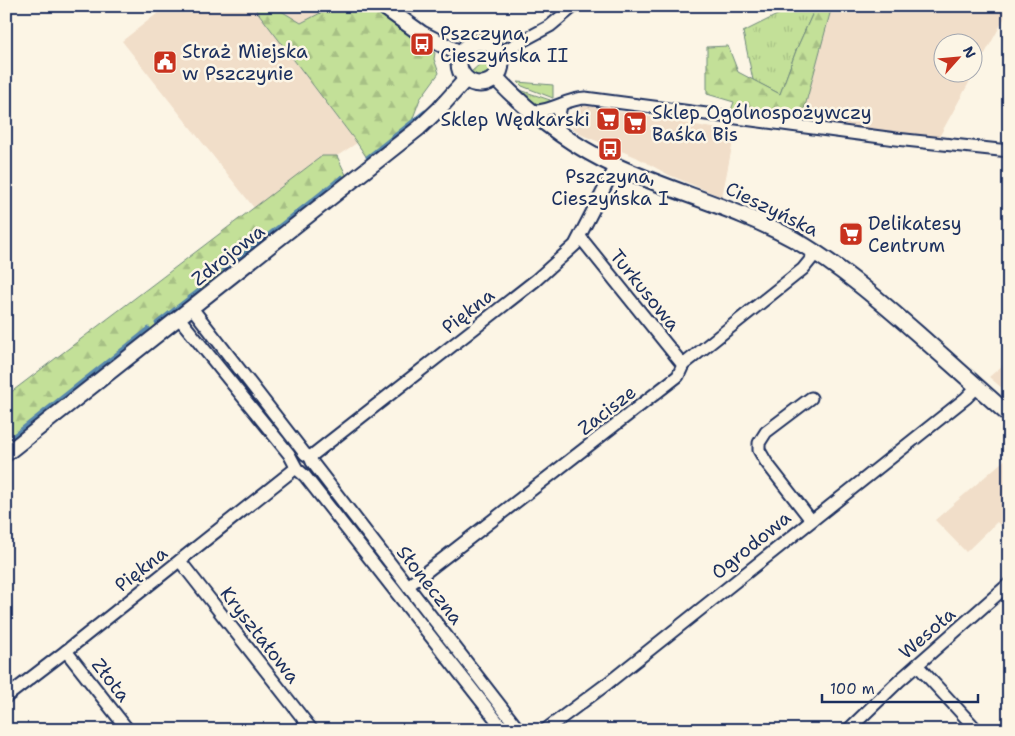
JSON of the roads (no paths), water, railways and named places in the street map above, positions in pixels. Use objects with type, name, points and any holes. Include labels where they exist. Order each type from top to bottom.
[{"type":"main road","points":[[383,6],[422,34],[461,54]]},
{"type":"main road","points":[[479,42],[490,44],[498,54],[500,67],[495,77],[488,82],[472,82],[466,79],[459,67],[461,54],[469,45],[479,42]]},
{"type":"main road","name":"Cieszyńska","points":[[495,77],[559,134],[582,148],[616,166],[760,222],[816,253],[848,274],[879,299],[1009,415]]},
{"type":"street","points":[[498,54],[550,26],[574,6]]},
{"type":"street","name":"Zdrojowa","points":[[6,454],[419,128],[466,79]]},
{"type":"street","points":[[531,111],[548,110],[575,99],[595,99],[896,139],[1009,151]]},
{"type":"street","points":[[559,134],[561,105]]},
{"type":"street","name":"Piękna","points":[[6,697],[297,467],[308,469],[309,458],[536,280],[575,245],[616,166]]},
{"type":"street","name":"Turkusowa","points":[[580,237],[683,365]]},
{"type":"street","name":"Zacisze","points":[[408,586],[678,376],[683,365],[804,269],[816,253]]},
{"type":"street","name":"Słoneczna","points":[[192,308],[517,729]]},
{"type":"street","name":"Słoneczna","points":[[179,318],[504,730]]},
{"type":"street","name":"Ogrodowa","points":[[545,730],[966,398],[977,387]]},
{"type":"street","points":[[811,398],[766,432],[759,443],[759,450],[766,462],[811,520]]},
{"type":"street","name":"Kryształowa","points":[[180,561],[312,730]]},
{"type":"street","name":"Wesoła","points":[[848,730],[917,665],[1009,584]]},
{"type":"street","name":"Złota","points":[[66,651],[128,730]]},
{"type":"street","points":[[917,665],[977,730]]},
{"type":"waterway","points":[[367,157],[425,111]]},
{"type":"waterway","points":[[223,270],[342,176]]},
{"type":"waterway","points":[[156,323],[200,289]]},
{"type":"waterway","points":[[6,441],[149,328]]},
{"type":"place","name":"Pszczyna, Cieszyńska II","points":[[422,44]]},
{"type":"place","name":"Straż Miejska w Pszczynie","points":[[165,62]]},
{"type":"place","name":"Sklep Wędkarski","points":[[608,119]]},
{"type":"place","name":"Sklep Ogólnospożywczy Baśka Bis","points":[[635,123]]},
{"type":"place","name":"Pszczyna, Cieszyńska I","points":[[610,149]]},
{"type":"place","name":"Delikatesy Centrum","points":[[851,234]]}]
